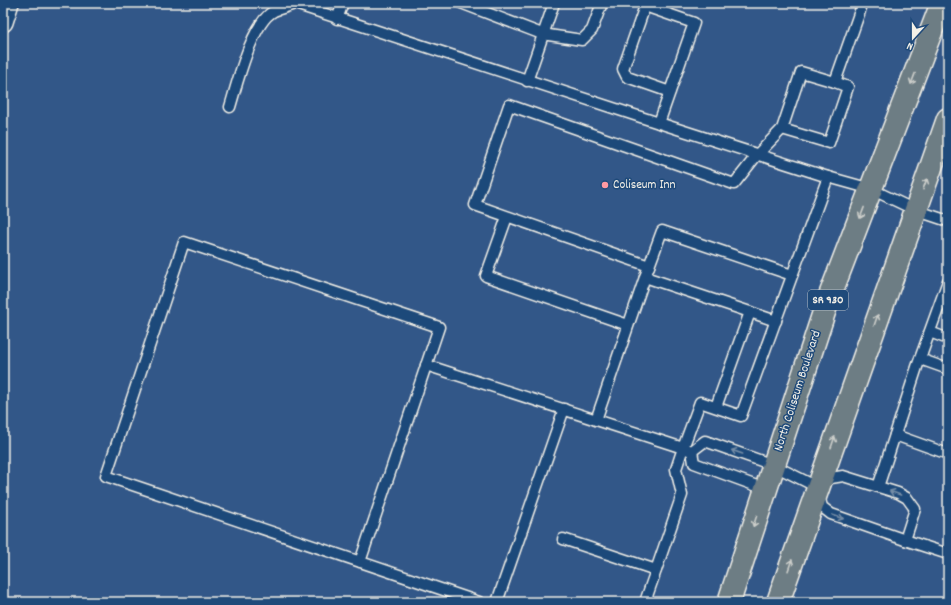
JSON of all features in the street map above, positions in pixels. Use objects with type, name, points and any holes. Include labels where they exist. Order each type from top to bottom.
[{"type":"highway","name":"North Coliseum Boulevard","points":[[729,602],[826,306],[942,3]]},
{"type":"highway","points":[[778,602],[948,119]]},
{"type":"street","points":[[3,22],[9,3]]},
{"type":"lane","points":[[337,19],[344,3]]},
{"type":"lane","points":[[461,3],[542,34],[582,40],[592,30],[602,3]]},
{"type":"lane","points":[[527,81],[554,3]]},
{"type":"lane","points":[[230,107],[241,71],[257,30],[273,11],[295,4],[659,124],[828,177],[871,188],[916,210],[948,221]]},
{"type":"lane","points":[[659,124],[694,23],[645,6],[623,69],[627,78],[670,92]]},
{"type":"lane","points":[[835,82],[860,11]]},
{"type":"lane","points":[[649,266],[475,205],[509,105],[734,184],[757,155],[782,129],[801,72],[848,87],[829,143],[782,129]]},
{"type":"lane","points":[[645,602],[682,495],[676,468],[688,449],[700,402],[740,416],[828,177]]},
{"type":"lane","points":[[508,217],[486,276],[628,325]]},
{"type":"lane","points":[[596,420],[662,231],[792,275]]},
{"type":"lane","points":[[360,562],[439,327],[184,242],[106,476],[360,562],[479,602]]},
{"type":"lane","points":[[645,278],[776,321]]},
{"type":"lane","points":[[878,487],[920,359],[948,281]]},
{"type":"lane","points":[[716,407],[750,312]]},
{"type":"lane","points":[[930,332],[948,339]]},
{"type":"lane","points":[[920,359],[948,369]]},
{"type":"lane","points":[[426,365],[688,449],[705,441],[773,465],[818,487]]},
{"type":"lane","points":[[497,602],[564,409]]},
{"type":"lane","points":[[895,435],[948,454]]},
{"type":"lane","points":[[688,449],[694,463],[765,489]]},
{"type":"lane","points":[[818,487],[830,478],[843,476],[907,498],[915,509],[905,540]]},
{"type":"lane","points":[[818,487],[822,507],[831,514],[948,554]]},
{"type":"lane","points":[[563,539],[656,570]]},
{"type":"place","name":"Coliseum Inn","points":[[605,185]]}]
